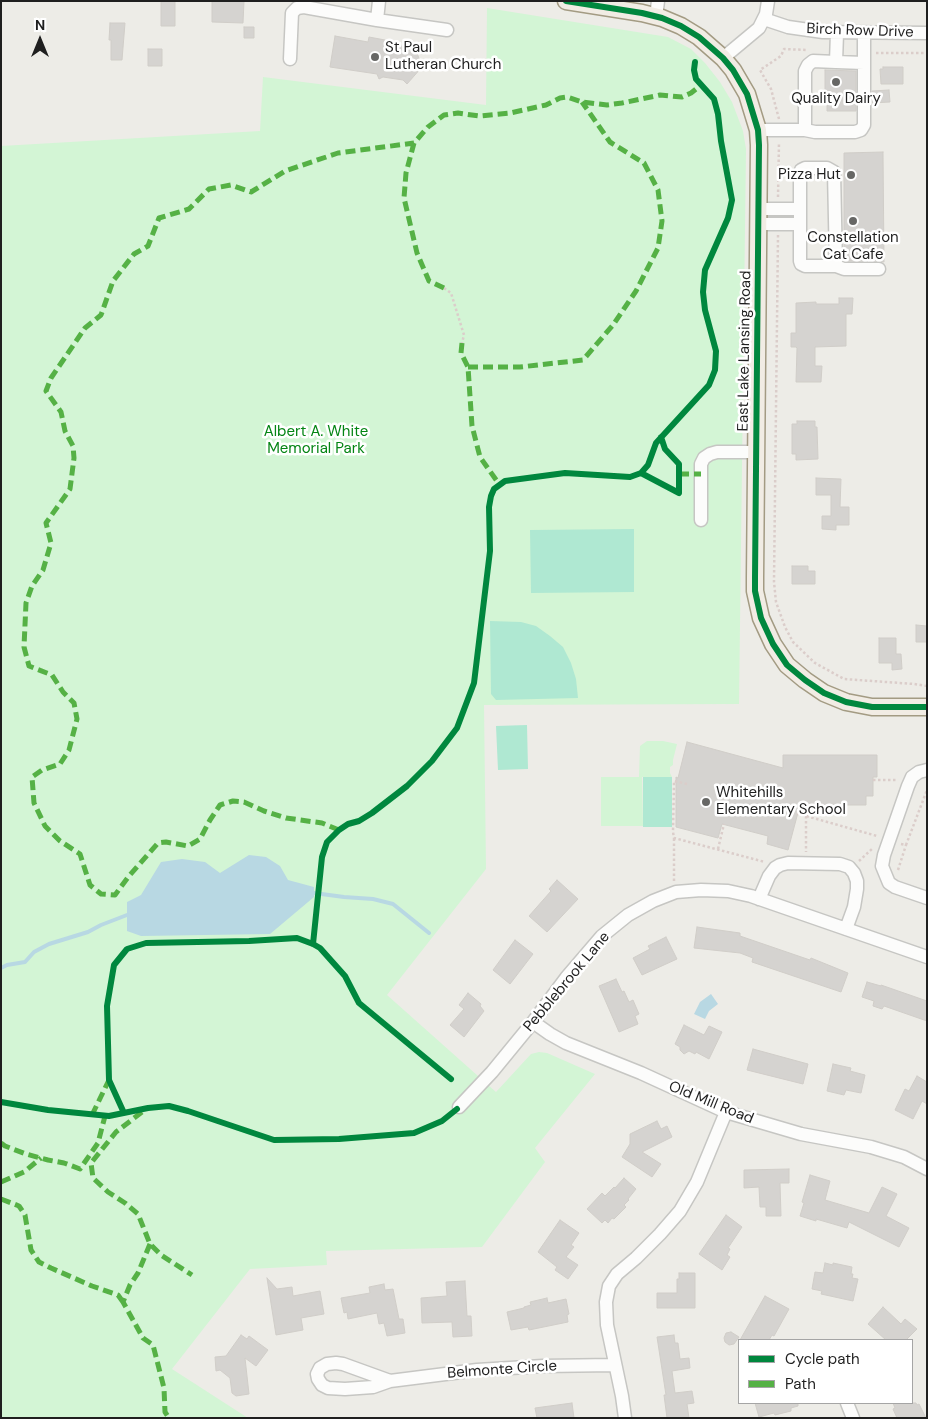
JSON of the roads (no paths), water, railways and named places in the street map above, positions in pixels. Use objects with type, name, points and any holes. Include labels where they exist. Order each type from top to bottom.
[{"type":"main road","name":"East Lake Lansing Road","points":[[566,1],[642,13],[657,9],[699,37],[723,58],[733,70],[747,94],[758,130],[756,452],[756,591],[758,605],[766,631],[780,655],[796,673],[814,687],[846,702],[872,707],[927,707]]},
{"type":"street","points":[[376,20],[379,1]]},
{"type":"street","points":[[723,58],[754,33],[764,19],[768,1]]},
{"type":"street","points":[[290,59],[292,13],[297,8],[304,7],[447,30]]},
{"type":"street","name":"Birch Row Drive","points":[[764,19],[799,29],[836,33],[927,33]]},
{"type":"street","points":[[836,33],[836,62]]},
{"type":"street","points":[[758,130],[855,132],[861,130],[864,125],[864,33]]},
{"type":"street","points":[[806,130],[805,71],[808,65],[813,62],[836,62],[864,58]]},
{"type":"street","points":[[836,266],[834,172],[827,168],[805,168],[801,170],[800,174],[801,264],[805,266],[836,266],[844,269],[879,269]]},
{"type":"street","points":[[758,216],[778,209],[800,209]]},
{"type":"street","points":[[758,216],[778,224],[800,224]]},
{"type":"street","points":[[700,520],[701,464],[704,458],[717,452],[756,452]]},
{"type":"street","points":[[927,770],[919,772],[912,777],[884,838],[882,866],[889,883],[894,887],[927,898]]},
{"type":"street","points":[[759,899],[769,876],[780,865],[788,863],[840,864],[849,867],[857,881],[857,889],[854,907],[846,929]]},
{"type":"street","name":"Pebblebrook Lane","points":[[459,1107],[492,1072],[566,978],[602,936],[628,915],[653,901],[676,892],[701,890],[728,891],[759,899],[926,956]]},
{"type":"street","name":"Old Mill Road","points":[[533,1022],[566,1043],[726,1112],[801,1134],[871,1147],[904,1157],[927,1169]]},
{"type":"street","points":[[625,1418],[607,1325],[606,1302],[609,1286],[617,1274],[648,1246],[680,1211],[697,1182],[726,1112]]},
{"type":"street","name":"Belmonte Circle","points":[[390,1381],[336,1363],[327,1364],[320,1368],[317,1374],[322,1385],[328,1388],[345,1389],[373,1387],[390,1381],[477,1370],[543,1366],[614,1365]]},
{"type":"street","points":[[847,1404],[853,1418]]},
{"type":"water","points":[[249,855],[266,857],[280,866],[288,880],[314,887],[314,897],[270,934],[141,936],[127,931],[127,902],[141,895],[161,862],[182,859],[205,862],[220,873]]},
{"type":"water","points":[[711,994],[718,1004],[709,1011],[705,1019],[694,1014],[700,1002]]},
{"type":"waterway","points":[[314,893],[373,899],[393,904],[429,933]]},
{"type":"waterway","points":[[1,968],[25,962],[34,952],[49,944],[88,932],[127,915]]},
{"type":"place","name":"St Paul Lutheran Church","points":[[375,57]]},
{"type":"place","name":"Quality Dairy","points":[[836,82]]},
{"type":"place","name":"Pizza Hut","points":[[851,175]]},
{"type":"place","name":"Constellation Cat Cafe","points":[[853,221]]},
{"type":"place","name":"Whitehills Elementary School","points":[[706,802]]},
{"type":"park label","name":"Albert A. White Memorial Park","points":[[316,440]]}]
